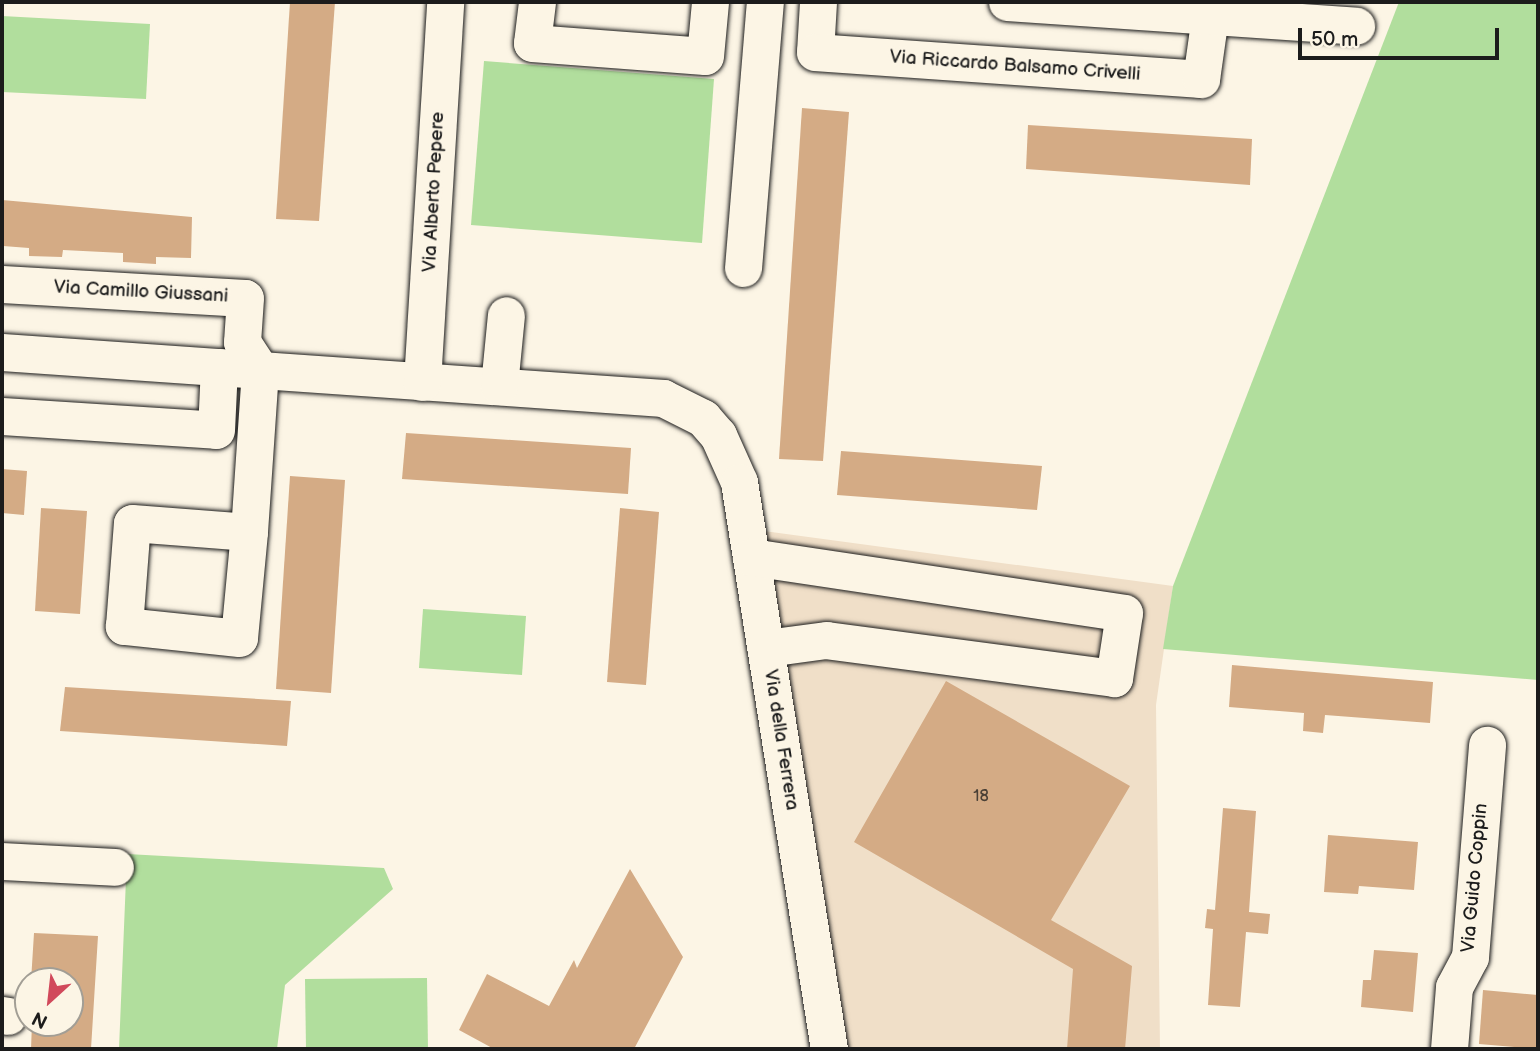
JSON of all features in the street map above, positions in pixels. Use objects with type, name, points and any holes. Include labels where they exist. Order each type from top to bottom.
[{"type":"street","name":"Via Alberto Pepere","points":[[422,382],[445,2]]},
{"type":"street","points":[[537,2],[532,43],[705,55],[710,2]]},
{"type":"street","points":[[743,268],[765,2]]},
{"type":"street","name":"Via Riccardo Balsamo Crivelli","points":[[818,2],[816,52],[1201,79],[1210,16]]},
{"type":"street","points":[[1007,2],[1356,26]]},
{"type":"street","name":"Via Camillo Giussani","points":[[2,284],[245,298],[242,342],[260,370]]},
{"type":"street","points":[[2,352],[499,386],[506,315]]},
{"type":"street","points":[[2,416],[216,430],[219,367]]},
{"type":"street","points":[[249,531],[260,370]]},
{"type":"street","name":"Via della Ferrera","points":[[499,386],[663,398],[703,418],[718,435],[738,482],[829,1049]]},
{"type":"street","points":[[751,557],[1125,613],[1114,678],[827,640],[766,648]]},
{"type":"street","name":"Via Guido Coppin","points":[[1449,1049],[1454,988],[1470,957],[1487,745]]},
{"type":"street","points":[[2,861],[115,867]]},
{"type":"shaded area","points":[[757,530],[1173,586],[1156,705],[1160,1049],[840,1049]]},
{"type":"green space","points":[[1399,2],[1538,2],[1538,680],[1163,649],[1173,586]]},
{"type":"green space","points":[[2,16],[150,24],[146,99],[2,92]]},
{"type":"green space","points":[[484,61],[714,79],[702,243],[471,225]]},
{"type":"green space","points":[[423,609],[526,616],[522,675],[419,668]]},
{"type":"green space","points":[[127,854],[384,868],[393,889],[285,985],[277,1049],[119,1049]]},
{"type":"green space","points":[[427,978],[428,1049],[306,1049],[305,979]]},
{"type":"building","points":[[290,2],[335,2],[319,221],[276,219]]},
{"type":"building","points":[[802,108],[849,112],[823,461],[779,459]]},
{"type":"building","points":[[1028,125],[1252,139],[1250,185],[1026,169]]},
{"type":"building","points":[[2,200],[192,217],[191,258],[156,257],[156,264],[123,262],[123,253],[63,250],[62,257],[29,256],[29,248],[3,246]]},
{"type":"building","points":[[406,433],[631,448],[628,494],[402,479]]},
{"type":"building","points":[[841,451],[1042,466],[1037,510],[837,495]]},
{"type":"building","points":[[2,469],[27,471],[24,515],[2,513]]},
{"type":"building","points":[[290,476],[345,480],[331,693],[276,689]]},
{"type":"building","points":[[41,508],[87,511],[80,614],[35,611]]},
{"type":"building","points":[[620,508],[659,512],[646,685],[607,682]]},
{"type":"building","points":[[1232,665],[1433,682],[1430,723],[1325,715],[1323,733],[1303,731],[1304,713],[1229,707]]},
{"type":"building","points":[[946,681],[1130,786],[1051,920],[1132,966],[1125,1049],[1067,1049],[1073,969],[854,842]]},
{"type":"building","points":[[65,687],[291,701],[287,746],[60,731]]},
{"type":"building","points":[[1223,808],[1256,811],[1249,912],[1270,914],[1268,934],[1246,932],[1240,1007],[1208,1005],[1213,929],[1205,928],[1207,909],[1215,910]]},
{"type":"building","points":[[1328,835],[1418,842],[1414,890],[1359,886],[1358,894],[1324,892]]},
{"type":"building","points":[[630,869],[683,957],[634,1049],[494,1049],[459,1030],[487,974],[549,1006],[574,960],[577,968]]},
{"type":"building","points":[[34,933],[98,936],[91,1049],[31,1049],[31,1037],[84,1037],[84,967],[32,967]]},
{"type":"building","points":[[1374,950],[1418,953],[1413,1012],[1361,1007],[1363,980],[1371,980]]},
{"type":"building","points":[[1483,990],[1538,995],[1538,1049],[1479,1044]]}]
